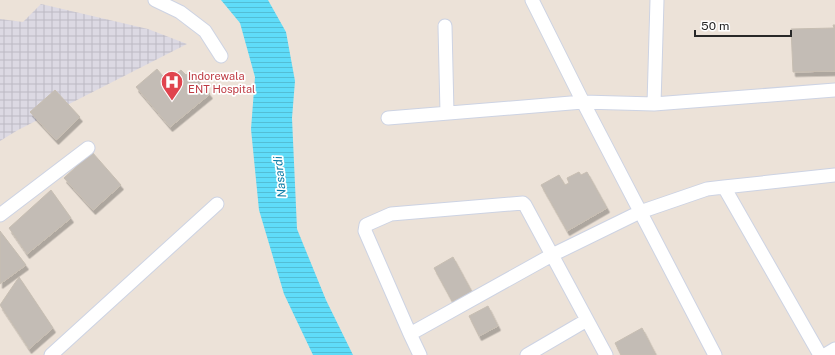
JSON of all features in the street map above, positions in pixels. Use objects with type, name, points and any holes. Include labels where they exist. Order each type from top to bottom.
[{"type":"street","points":[[156,0],[180,12],[205,31],[221,56]]},
{"type":"street","points":[[532,0],[583,102],[715,355]]},
{"type":"street","points":[[654,104],[657,0]]},
{"type":"street","points":[[446,26],[447,113]]},
{"type":"street","points":[[388,118],[583,102],[654,104],[835,90]]},
{"type":"street","points":[[0,215],[88,148]]},
{"type":"street","points":[[410,334],[552,255],[640,212],[707,189],[835,175]]},
{"type":"street","points":[[724,187],[820,355]]},
{"type":"street","points":[[420,355],[365,231],[366,225],[391,214],[521,203],[525,205],[606,355]]},
{"type":"street","points":[[51,355],[217,204]]},
{"type":"street","points":[[527,355],[587,320]]},
{"type":"street","points":[[825,355],[835,349]]},
{"type":"shaded area","points":[[41,4],[148,29],[187,44],[18,130],[0,141],[0,19],[23,22]]},
{"type":"water","name":"Nasardi","points":[[221,0],[268,0],[286,32],[295,81],[292,118],[297,229],[326,300],[353,355],[313,355],[284,294],[259,210],[251,129],[255,77],[240,23]]},
{"type":"building","points":[[833,25],[835,25],[835,71],[793,72],[791,29],[834,28]]},
{"type":"building","points":[[157,69],[167,81],[181,70],[186,75],[191,71],[210,94],[170,127],[136,87]]},
{"type":"building","points":[[55,90],[80,117],[56,140],[30,112]]},
{"type":"building","points":[[92,152],[121,185],[93,210],[64,178]]},
{"type":"building","points":[[579,172],[581,175],[587,172],[607,208],[567,231],[541,185],[559,175],[565,185],[569,183],[567,178]]},
{"type":"building","points":[[51,190],[71,218],[27,254],[9,228]]},
{"type":"building","points":[[0,231],[26,265],[0,284]]},
{"type":"building","points":[[453,257],[472,292],[455,302],[454,300],[452,301],[434,268]]},
{"type":"building","points":[[19,277],[53,328],[29,349],[0,305]]},
{"type":"building","points":[[488,306],[498,326],[479,336],[469,316]]},
{"type":"building","points":[[642,328],[656,355],[621,355],[615,343]]},
{"type":"place","name":"Indorewala ENT Hospital","points":[[172,102]]}]
